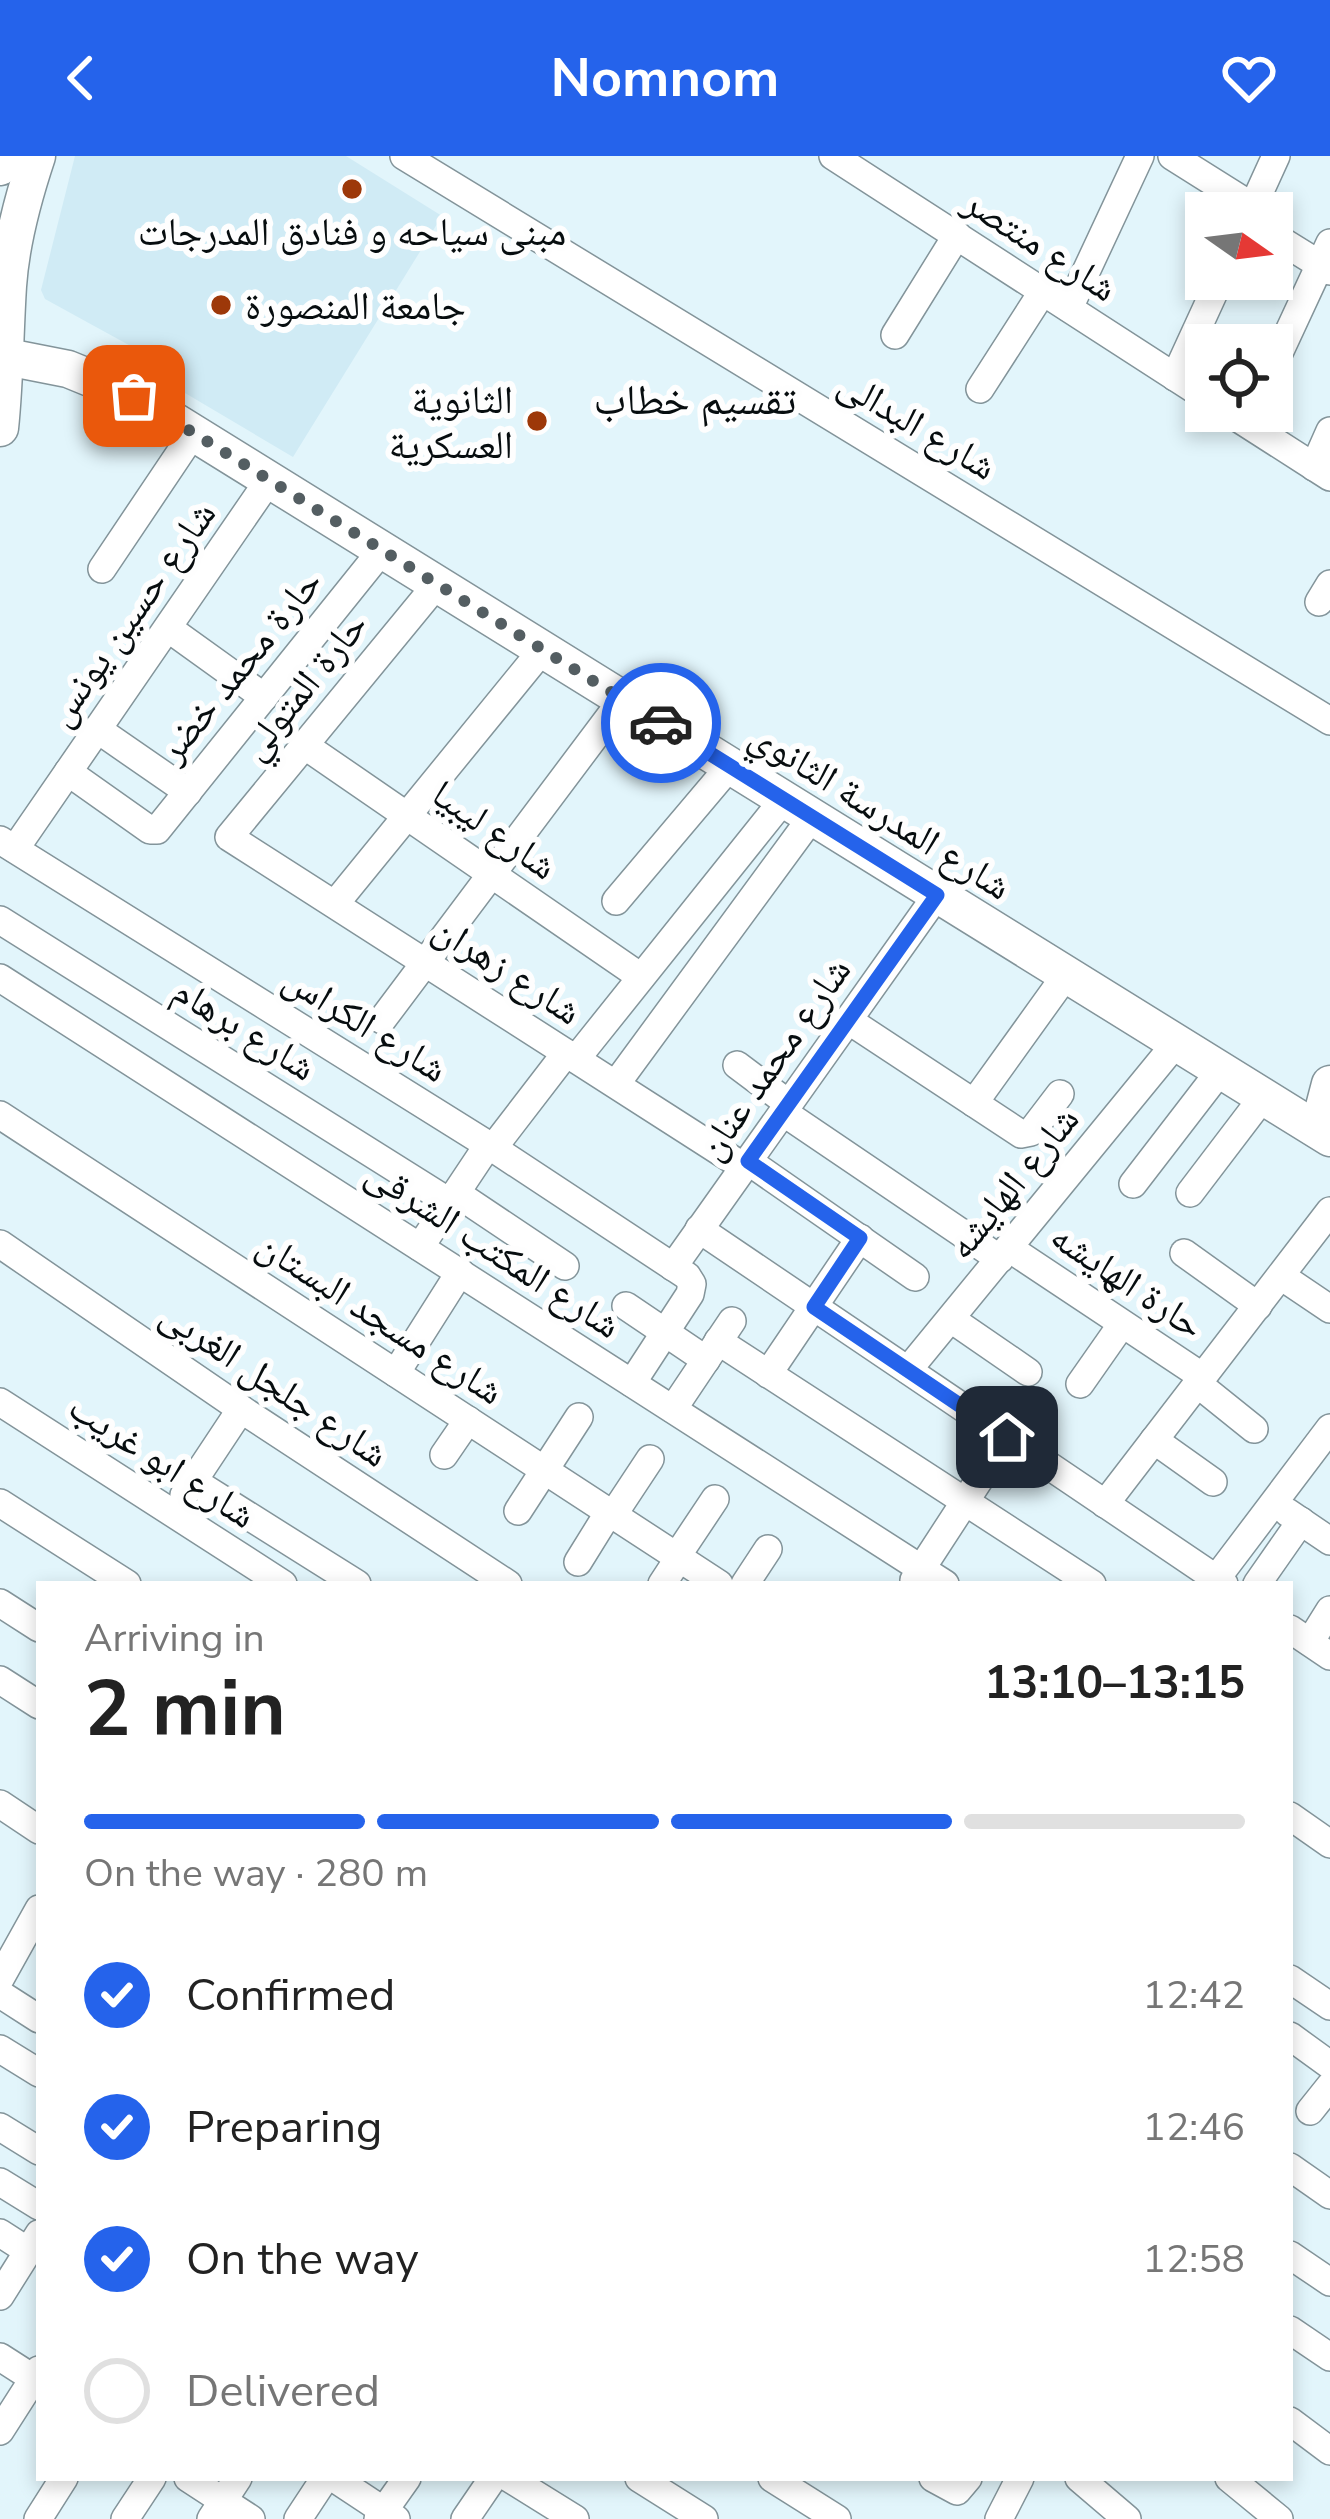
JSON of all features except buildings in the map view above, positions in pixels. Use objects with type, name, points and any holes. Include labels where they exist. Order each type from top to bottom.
[{"type":"main road","points":[[0,166],[8,156]]},
{"type":"main road","points":[[0,428],[8,357],[8,283],[20,210],[37,156]]},
{"type":"main road","name":"شارع المدرسة الثانوي","points":[[8,357],[104,382],[194,432],[1324,1134]]},
{"type":"main road","points":[[1324,1134],[1330,1084]]},
{"type":"street","name":"شارع البدالى","points":[[404,156],[1330,721]]},
{"type":"street","name":"شارع منتصر","points":[[833,156],[1185,384]]},
{"type":"street","points":[[1069,308],[1140,156]]},
{"type":"street","points":[[1172,156],[1225,192]]},
{"type":"street","points":[[1260,192],[1276,156]]},
{"type":"street","points":[[896,335],[957,235]]},
{"type":"street","points":[[1293,244],[1326,259],[1293,326]]},
{"type":"street","points":[[980,389],[1043,291]]},
{"type":"street","points":[[1175,377],[1210,300]]},
{"type":"street","points":[[1266,432],[1322,472],[1330,431]]},
{"type":"street","points":[[103,569],[194,432]]},
{"type":"street","name":"شارع حسين يونس","points":[[7,844],[68,772],[269,480]]},
{"type":"street","name":"حارة محمد خضر","points":[[68,772],[150,830],[157,830],[382,550]]},
{"type":"street","name":"حارة المتولي","points":[[229,837],[437,584]]},
{"type":"street","points":[[167,628],[264,698]]},
{"type":"street","points":[[335,904],[543,649]]},
{"type":"street","points":[[382,1020],[623,699]]},
{"type":"street","points":[[97,729],[188,792]]},
{"type":"street","name":"شارع ليبيا","points":[[304,745],[641,977]]},
{"type":"street","points":[[616,901],[730,766]]},
{"type":"street","points":[[420,1247],[490,1147],[798,808]]},
{"type":"street","points":[[616,1084],[798,808]]},
{"type":"street","name":"شارع زهران","points":[[229,837],[746,1164],[915,1277]]},
{"type":"street","name":"شارع الكراس","points":[[7,844],[680,1271]]},
{"type":"street","name":"شارع محمد عنان","points":[[632,1383],[690,1294],[692,1284],[680,1271],[700,1229],[937,895]]},
{"type":"street","name":"شارع برهام","points":[[0,920],[566,1266]]},
{"type":"street","points":[[974,1103],[1066,975]]},
{"type":"street","name":"شارع المكتب الشرقى","points":[[0,978],[674,1409],[926,1579]]},
{"type":"street","points":[[848,1020],[1027,1134],[1060,1094]]},
{"type":"street","name":"شارع الهايشه","points":[[908,1370],[1176,1043]]},
{"type":"street","name":"حارة الهايشه","points":[[737,1065],[786,1108],[1005,1253],[1123,1324],[1200,1381],[1254,1430]]},
{"type":"street","points":[[1132,1184],[1220,1071]]},
{"type":"street","points":[[1190,1193],[1263,1097]]},
{"type":"street","name":"شارع مسجد البستان","points":[[0,1115],[714,1581]]},
{"type":"street","points":[[1105,1504],[1330,1211]]},
{"type":"street","points":[[700,1229],[1220,1581],[1329,1430]]},
{"type":"street","points":[[768,1374],[860,1238]]},
{"type":"street","name":"شارع جلجل الغربى","points":[[0,1244],[503,1581]]},
{"type":"street","points":[[1184,1253],[1258,1306]]},
{"type":"street","points":[[396,1373],[460,1272]]},
{"type":"street","points":[[1281,1276],[1330,1309]]},
{"type":"street","points":[[626,1306],[665,1333],[719,1341],[1087,1581]]},
{"type":"street","points":[[951,1319],[1028,1372]]},
{"type":"street","points":[[1080,1384],[1123,1324]]},
{"type":"street","points":[[674,1409],[719,1341]]},
{"type":"street","name":"شارع ابو غريب","points":[[0,1402],[278,1581]]},
{"type":"street","points":[[172,1513],[242,1409]]},
{"type":"street","points":[[518,1511],[580,1417]]},
{"type":"street","points":[[444,1456],[468,1420]]},
{"type":"street","points":[[926,1579],[965,1502],[1007,1437]]},
{"type":"street","points":[[1154,1440],[1214,1482]]},
{"type":"street","points":[[578,1562],[650,1459]]},
{"type":"street","points":[[194,1481],[352,1581]]},
{"type":"street","points":[[664,1581],[715,1499]]},
{"type":"street","points":[[0,1503],[123,1581]]},
{"type":"street","points":[[1274,1503],[1330,1540]]},
{"type":"street","points":[[1259,1581],[1300,1521]]},
{"type":"street","points":[[747,1581],[768,1549]]},
{"type":"street","points":[[0,1603],[36,1626]]},
{"type":"street","points":[[1310,1642],[1330,1610]]},
{"type":"street","points":[[0,1680],[36,1703]]},
{"type":"street","points":[[0,1804],[36,1827]]},
{"type":"street","points":[[1293,1818],[1330,1844]]},
{"type":"street","points":[[0,1917],[32,1921],[0,1979]]},
{"type":"street","points":[[1293,1981],[1324,2002],[1330,1970]]},
{"type":"street","points":[[0,1994],[36,2017]]},
{"type":"street","points":[[1293,2038],[1330,2065]]},
{"type":"street","points":[[0,2049],[36,2071]]},
{"type":"street","points":[[1310,2111],[1330,2086]]},
{"type":"street","points":[[0,2127],[36,2149]]},
{"type":"street","points":[[1293,2169],[1330,2194]]},
{"type":"street","points":[[0,2182],[36,2204]]},
{"type":"street","points":[[0,2233],[31,2258],[0,2296]]},
{"type":"street","points":[[1293,2257],[1330,2282]]},
{"type":"street","points":[[1293,2332],[1330,2357]]},
{"type":"street","points":[[0,2357],[36,2376]]},
{"type":"street","points":[[0,2431],[36,2378]]},
{"type":"street","points":[[1293,2423],[1330,2451]]},
{"type":"street","points":[[38,2519],[62,2481]]},
{"type":"street","points":[[125,2519],[150,2481]]},
{"type":"street","points":[[193,2481],[251,2519]]},
{"type":"street","points":[[298,2519],[323,2481]]},
{"type":"street","points":[[338,2481],[386,2516],[404,2481]]},
{"type":"street","points":[[465,2519],[491,2481]]},
{"type":"street","points":[[512,2481],[542,2510],[575,2519]]},
{"type":"street","points":[[643,2481],[704,2519]]},
{"type":"street","points":[[777,2481],[837,2519]]},
{"type":"street","points":[[939,2481],[957,2491],[965,2481]]},
{"type":"street","points":[[1005,2516],[1019,2481]]},
{"type":"street","points":[[1082,2481],[1127,2519]]},
{"type":"street","points":[[1233,2481],[1280,2519]]},
{"type":"shaded area","name":"جامعة المنصورة","points":[[75,156],[346,156],[442,216],[293,457],[141,367],[147,355],[45,299],[41,290]]},
{"type":"way so far","points":[[134,396],[661,723]]},
{"type":"place","name":"مبنى سياحه و فنادق المدرجات","points":[[352,189]]},
{"type":"place","name":"جامعة المنصورة","points":[[221,305]]},
{"type":"place","name":"الثانوية العسكرية","points":[[537,421]]},
{"type":"district","name":"تقسيم خطاب","points":[[695,399]]},
{"type":"route","points":[[661,723],[937,895],[748,1161],[860,1238],[814,1307],[1007,1437]]}]
